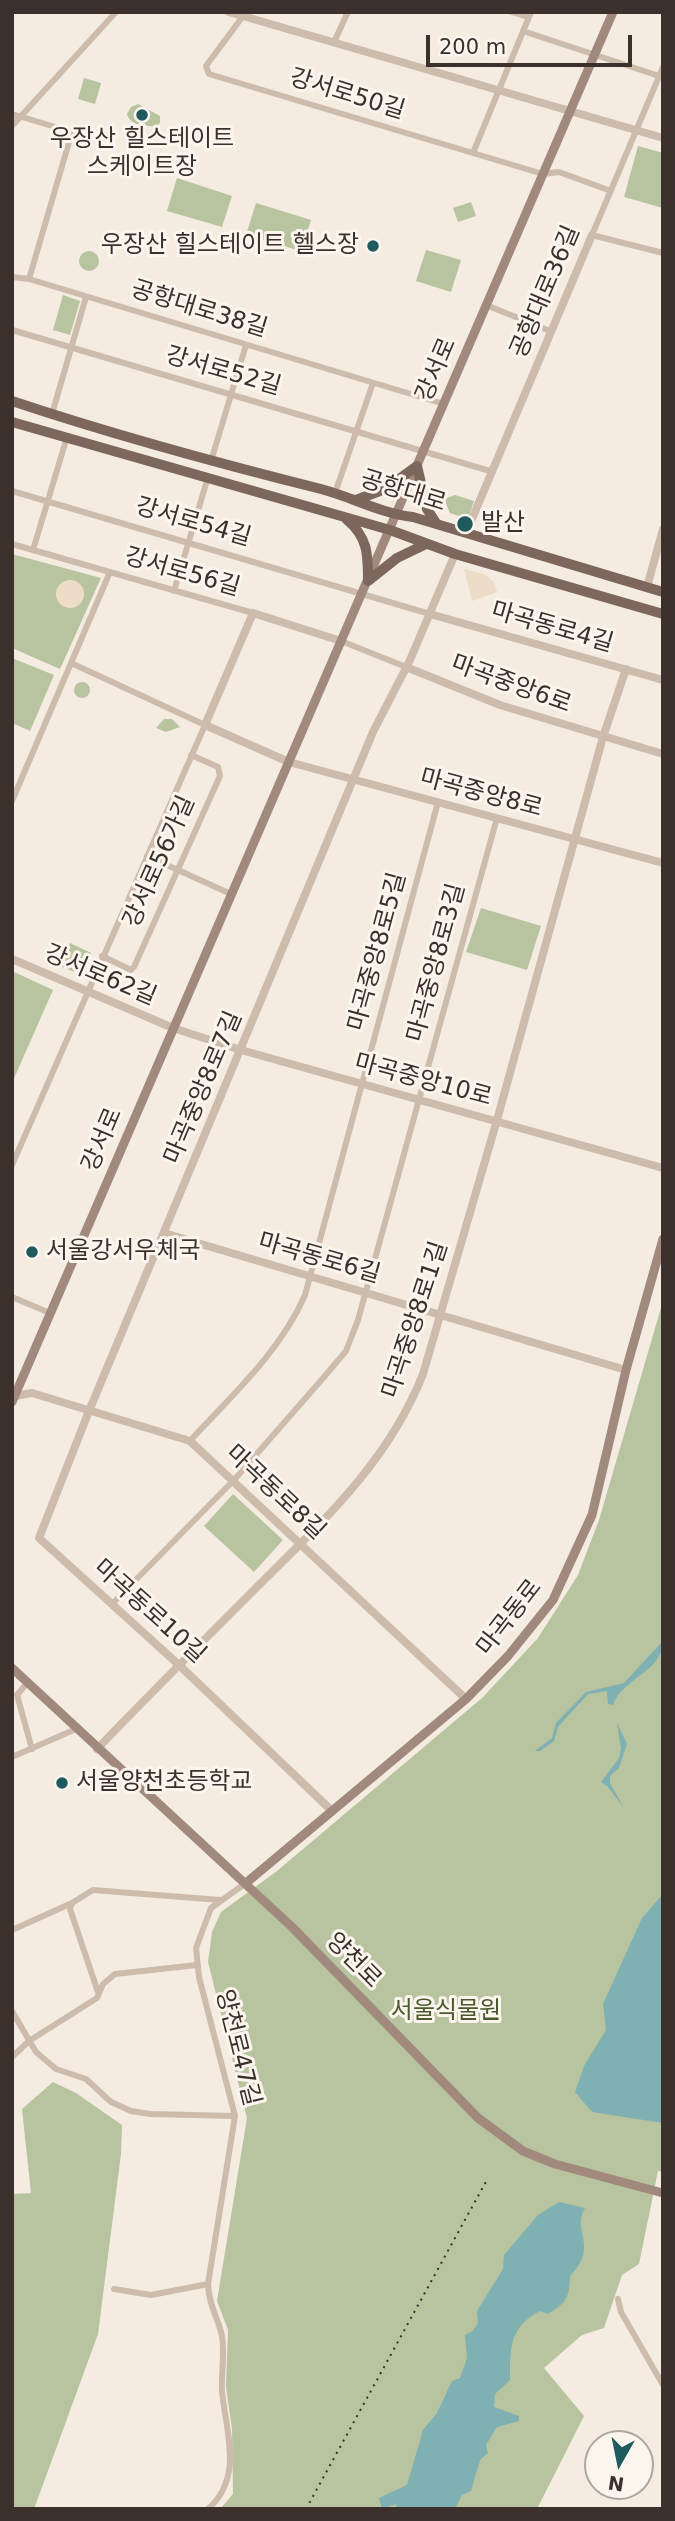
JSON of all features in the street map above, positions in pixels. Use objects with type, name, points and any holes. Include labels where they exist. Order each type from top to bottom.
[{"type":"main road","name":"강서로","points":[[13,1398],[612,12]]},
{"type":"main road","name":"공항대로","points":[[12,401],[211,461],[335,493],[396,515],[436,523],[663,592]]},
{"type":"main road","name":"공항대로","points":[[12,422],[390,530],[455,554],[663,614]]},
{"type":"main road","points":[[356,500],[385,489],[417,466],[427,509],[436,523]]},
{"type":"main road","points":[[341,516],[356,528],[365,542],[368,553],[368,580]]},
{"type":"main road","points":[[368,580],[397,558],[426,544]]},
{"type":"main road","name":"마곡동로","points":[[246,1883],[466,1699],[508,1656],[557,1591],[592,1515],[626,1370],[663,1239]]},
{"type":"main road","name":"양천로","points":[[12,1668],[97,1749],[246,1883],[478,2118],[509,2142],[555,2164],[663,2193]]},
{"type":"street","points":[[12,126],[116,12]]},
{"type":"street","points":[[229,12],[663,138]]},
{"type":"street","points":[[334,42],[348,12]]},
{"type":"street","points":[[472,153],[530,15],[512,12]]},
{"type":"street","name":"강서로50길","points":[[245,15],[212,55],[206,66],[209,74],[543,174]]},
{"type":"street","points":[[523,31],[659,76]]},
{"type":"street","name":"공항대로36길","points":[[466,533],[489,471],[663,67]]},
{"type":"street","points":[[12,114],[72,132],[29,279]]},
{"type":"street","points":[[543,174],[559,172],[611,191]]},
{"type":"street","points":[[592,235],[663,253]]},
{"type":"street","name":"공항대로38길","points":[[12,278],[29,279],[444,404]]},
{"type":"street","points":[[52,414],[86,297]]},
{"type":"street","points":[[486,305],[550,331]]},
{"type":"street","name":"강서로52길","points":[[12,330],[424,451]]},
{"type":"street","points":[[211,461],[246,345]]},
{"type":"street","points":[[335,493],[373,383]]},
{"type":"street","points":[[33,550],[66,437]]},
{"type":"street","points":[[424,451],[489,471]]},
{"type":"street","points":[[174,590],[208,477]]},
{"type":"street","name":"강서로54길","points":[[12,491],[362,592]]},
{"type":"street","points":[[647,587],[663,529]]},
{"type":"street","name":"강서로56길","points":[[12,544],[341,641]]},
{"type":"street","points":[[355,779],[373,732],[406,667],[455,554]]},
{"type":"street","points":[[12,801],[110,572]]},
{"type":"street","points":[[362,592],[430,614]]},
{"type":"street","name":"강서로56가길","points":[[12,1165],[253,613]]},
{"type":"street","name":"마곡동로4길","points":[[430,614],[663,680]]},
{"type":"street","points":[[341,641],[406,667]]},
{"type":"street","points":[[71,663],[289,762]]},
{"type":"street","name":"마곡중앙6로","points":[[406,667],[500,705],[663,754]]},
{"type":"street","points":[[576,839],[603,737],[626,669]]},
{"type":"street","name":"강서로56가길","points":[[102,956],[133,970],[221,773],[218,767],[191,755]]},
{"type":"street","name":"마곡중앙8로","points":[[289,762],[663,863]]},
{"type":"street","name":"마곡중앙8로7길","points":[[89,1411],[355,779]]},
{"type":"street","name":"마곡중앙8로5길","points":[[190,1441],[295,1319],[310,1276],[439,802]]},
{"type":"street","name":"마곡중앙8로3길","points":[[112,1604],[234,1480],[346,1352],[366,1293],[496,818]]},
{"type":"street","name":"마곡중앙8로1길","points":[[97,1749],[301,1543],[372,1466],[394,1436],[423,1374],[498,1120],[576,839]]},
{"type":"street","points":[[146,856],[232,894]]},
{"type":"street","name":"강서로62길","points":[[12,959],[173,1028]]},
{"type":"street","name":"마곡중앙10로","points":[[173,1028],[362,1085],[498,1120],[581,1147],[663,1168]]},
{"type":"street","name":"마곡동로6길","points":[[163,1233],[626,1370]]},
{"type":"street","points":[[12,1297],[50,1312]]},
{"type":"street","name":"마곡동로8길","points":[[13,1398],[32,1394],[190,1441],[466,1699]]},
{"type":"street","name":"마곡동로10길","points":[[89,1411],[39,1538],[179,1665],[332,1811]]},
{"type":"street","points":[[27,1682],[17,1695],[32,1749]]},
{"type":"street","points":[[12,1757],[76,1729]]},
{"type":"street","name":"양천로47길","points":[[208,2509],[225,2491],[232,2463],[222,2388],[222,2336],[209,2305],[208,2284],[235,2116],[197,1965],[196,1948],[211,1908],[246,1883]]},
{"type":"street","points":[[12,1930],[72,1903],[93,1890],[220,1900]]},
{"type":"street","points":[[12,2057],[29,2041],[97,1998],[98,1992],[70,1909],[72,1903]]},
{"type":"street","points":[[98,1992],[116,1974],[197,1965]]},
{"type":"street","points":[[12,2011],[36,2052],[56,2069],[86,2078],[111,2102],[131,2111],[150,2114],[235,2116]]},
{"type":"street","points":[[114,2290],[151,2295],[208,2284]]},
{"type":"street","points":[[618,2299],[621,2312],[663,2385]]},
{"type":"green space","points":[[84,78],[101,83],[95,104],[78,99]]},
{"type":"green space","name":"우장산 힐스테이트 스케이트장","points":[[138,104],[160,116],[160,123],[156,127],[131,121],[127,114],[131,107]]},
{"type":"green space","points":[[638,146],[663,153],[663,208],[624,197]]},
{"type":"green space","points":[[177,178],[232,196],[222,227],[167,211]]},
{"type":"green space","points":[[471,202],[476,216],[458,222],[453,208]]},
{"type":"green space","points":[[256,203],[311,220],[301,251],[246,235]]},
{"type":"green space","points":[[426,250],[461,260],[451,292],[416,281]]},
{"type":"green space","points":[[89,251],[96,254],[99,261],[96,268],[89,271],[82,268],[79,261],[82,254]]},
{"type":"green space","points":[[63,295],[80,301],[70,335],[53,330]]},
{"type":"green space","points":[[455,495],[474,501],[468,519],[450,513],[444,499]]},
{"type":"green space","points":[[12,554],[101,578],[60,669],[12,648]]},
{"type":"green space","points":[[12,658],[54,675],[30,731],[12,723]]},
{"type":"green space","points":[[79,682],[85,682],[90,690],[88,696],[79,698],[74,693],[74,687]]},
{"type":"green space","points":[[164,719],[172,719],[180,727],[166,732],[156,728]]},
{"type":"green space","points":[[481,908],[541,926],[527,970],[466,952]]},
{"type":"green space","points":[[70,943],[91,953],[82,975],[60,966]]},
{"type":"green space","points":[[12,971],[53,990],[12,1083]]},
{"type":"green space","name":"서울식물원","points":[[663,1301],[663,2172],[658,2171],[639,2264],[622,2275],[604,2328],[582,2335],[544,2368],[584,2416],[537,2509],[220,2509],[233,2494],[232,2429],[226,2387],[228,2330],[217,2301],[247,2118],[208,1962],[212,1932],[221,1912],[277,1871],[482,1698],[538,1638],[578,1575],[599,1520]]},
{"type":"green space","points":[[233,1494],[283,1540],[254,1572],[204,1526]]},
{"type":"green space","points":[[53,2082],[76,2093],[122,2125],[121,2154],[98,2334],[34,2509],[12,2509],[12,2194],[31,2193],[22,2109]]},
{"type":"shaded area","points":[[464,569],[484,574],[494,582],[497,592],[472,601]]},
{"type":"shaded area","points":[[70,580],[80,584],[84,594],[80,604],[70,608],[60,604],[56,594],[60,584]]},
{"type":"water","points":[[663,1641],[661,1652],[650,1668],[625,1688],[613,1705],[608,1704],[607,1691],[588,1694],[558,1727],[554,1741],[540,1751],[535,1751],[552,1738],[556,1723],[586,1692],[624,1683]]},
{"type":"water","points":[[617,1723],[627,1744],[619,1768],[610,1776],[610,1783],[624,1808],[601,1782],[619,1758],[621,1749]]},
{"type":"water","points":[[663,1894],[663,2123],[592,2112],[575,2092],[584,2066],[606,2030],[603,2004],[642,1918]]},
{"type":"water","points":[[559,2202],[585,2208],[581,2225],[583,2256],[570,2276],[568,2294],[563,2303],[548,2314],[540,2311],[530,2317],[522,2324],[513,2340],[510,2380],[495,2394],[494,2407],[519,2416],[519,2421],[497,2427],[486,2445],[488,2453],[480,2460],[471,2491],[462,2495],[455,2509],[396,2509],[396,2504],[382,2509],[379,2498],[407,2485],[423,2430],[437,2413],[452,2381],[460,2378],[467,2358],[465,2335],[473,2331],[478,2323],[477,2311],[503,2269],[504,2255],[538,2215]]},
{"type":"railway","points":[[306,2509],[488,2178]]},
{"type":"place","name":"우장산 힐스테이트 스케이트장","points":[[142,115]]},
{"type":"place","name":"우장산 힐스테이트 헬스장","points":[[373,246]]},
{"type":"place","name":"발산","points":[[465,524]]},
{"type":"place","name":"서울강서우체국","points":[[32,1252]]},
{"type":"place","name":"서울양천초등학교","points":[[62,1783]]}]
